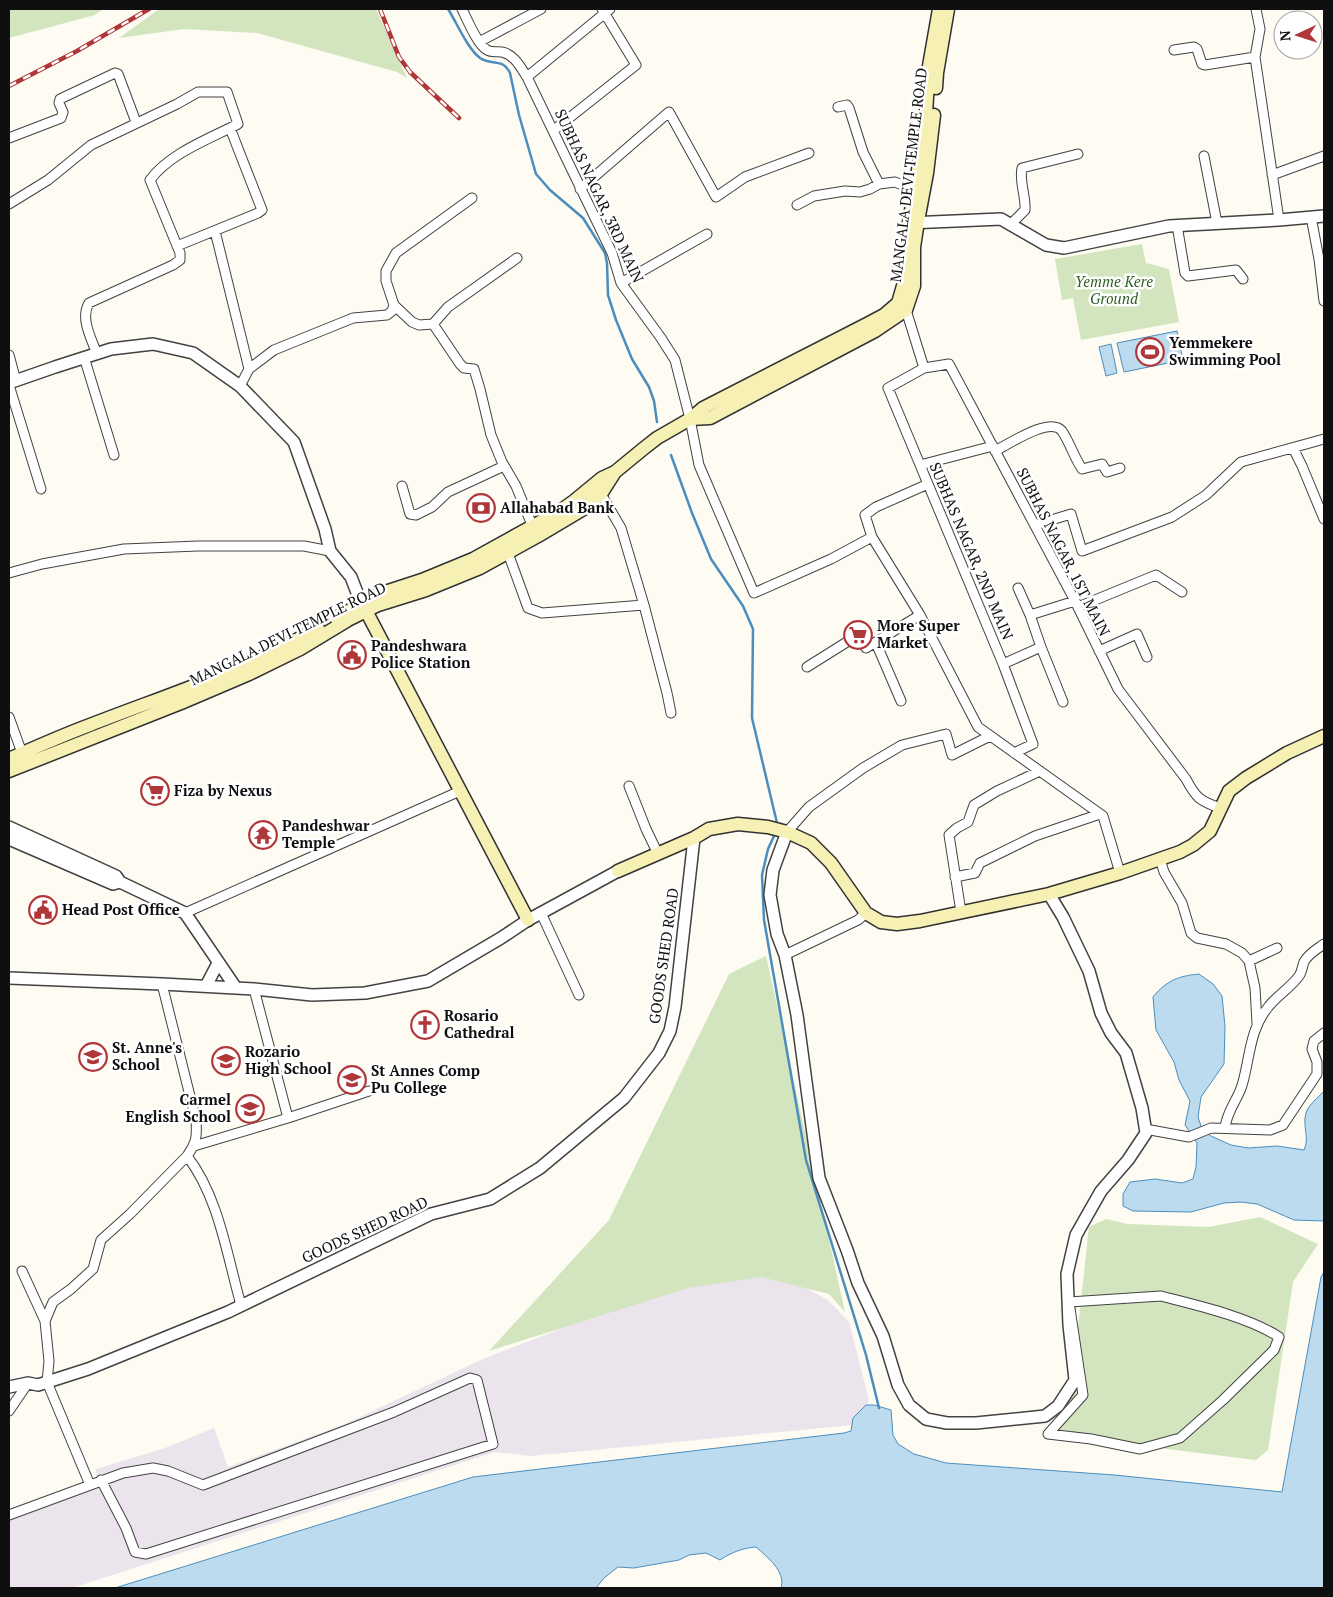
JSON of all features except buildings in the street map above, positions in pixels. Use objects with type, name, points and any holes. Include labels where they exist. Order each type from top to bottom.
[{"type":"main road","name":"MANGALA DEVI TEMPLE ROAD","points":[[9,759],[90,725],[200,684],[348,620],[379,594],[447,571],[585,508],[601,494],[616,472],[657,438],[690,419],[710,418],[875,331],[902,307],[914,286],[914,190],[925,129],[929,66],[939,9]]},
{"type":"main road","name":"MANGALA DEVI TEMPLE ROAD","points":[[913,222],[933,136],[937,73],[948,9]]},
{"type":"main road","name":"MANGALA DEVI TEMPLE ROAD","points":[[365,607],[378,605],[452,581],[508,553],[602,478],[616,472]]},
{"type":"main road","points":[[365,607],[528,920]]},
{"type":"main road","name":"MANGALA DEVI TEMPLE ROAD","points":[[9,771],[190,700],[249,674],[300,649],[319,632]]},
{"type":"main road","points":[[618,871],[694,838],[709,829],[738,824],[768,827],[788,832],[812,843],[831,863],[866,913],[881,922],[897,924],[961,912],[1049,894],[1120,873],[1180,852],[1204,838],[1210,831],[1229,791],[1246,778],[1287,753],[1324,736]]},
{"type":"street","points":[[462,9],[480,42],[541,9]]},
{"type":"street","points":[[1256,9],[1260,29],[1256,57],[1279,220]]},
{"type":"street","points":[[527,77],[606,10],[636,65],[554,130]]},
{"type":"street","name":"SUBHAS NAGAR, 3RD MAIN","points":[[480,42],[488,50],[510,55],[527,77],[612,252],[621,283],[675,360],[699,465],[754,593],[831,559],[872,537]]},
{"type":"street","points":[[1174,50],[1194,47],[1197,49],[1202,64],[1205,65],[1256,57]]},
{"type":"street","points":[[9,138],[60,118],[63,112],[59,103],[60,99],[115,73],[118,74],[136,122]]},
{"type":"street","points":[[9,204],[48,180],[91,145],[198,92],[227,92],[238,124],[177,156],[154,174],[150,180],[180,253],[180,260],[174,265],[88,302],[85,309],[85,320],[97,354]]},
{"type":"street","points":[[838,107],[845,105],[849,108],[864,152],[879,184]]},
{"type":"street","points":[[580,189],[669,112],[716,197],[745,177],[809,153]]},
{"type":"street","points":[[177,246],[262,210],[230,128]]},
{"type":"street","points":[[1010,225],[1025,210],[1021,178],[1022,168],[1078,154]]},
{"type":"street","points":[[1204,156],[1217,223]]},
{"type":"street","points":[[1272,175],[1324,156]]},
{"type":"street","points":[[797,205],[814,196],[846,191],[860,192],[870,190],[879,184],[894,182],[914,190]]},
{"type":"street","points":[[472,198],[396,253],[386,271],[386,281],[394,304],[412,322],[419,326],[433,324],[448,307],[517,258]]},
{"type":"street","points":[[913,222],[1001,219],[1046,246],[1064,248],[1169,226],[1324,216]]},
{"type":"street","points":[[1310,217],[1319,259],[1324,301]]},
{"type":"street","points":[[1178,225],[1185,273],[1188,276],[1236,270],[1243,279]]},
{"type":"street","points":[[215,230],[249,369]]},
{"type":"street","points":[[621,283],[707,234]]},
{"type":"street","points":[[240,386],[249,369],[274,350],[353,318],[387,314],[392,311],[394,304]]},
{"type":"street","points":[[902,307],[924,368]]},
{"type":"street","points":[[433,324],[460,364],[464,368],[472,368],[475,371],[491,435],[535,531]]},
{"type":"street","points":[[11,383],[111,349],[153,344],[193,353],[240,386],[294,442],[325,529],[330,551],[350,578],[365,607]]},
{"type":"street","points":[[9,355],[11,383],[41,489]]},
{"type":"street","points":[[84,358],[114,456]]},
{"type":"street","name":"SUBHAS NAGAR, 1ST MAIN","points":[[924,368],[949,364],[1035,525],[1118,689],[1186,779],[1192,791],[1203,802],[1220,808]]},
{"type":"street","name":"SUBHAS NAGAR, 2ND MAIN","points":[[924,368],[888,388],[1003,664],[1033,744],[1014,753]]},
{"type":"street","points":[[920,464],[994,449],[1042,428],[1053,426],[1062,431],[1082,469],[1102,464],[1107,472],[1120,468]]},
{"type":"street","points":[[1035,525],[1071,514],[1082,551],[1172,517],[1206,495],[1241,462],[1324,439]]},
{"type":"street","points":[[1293,448],[1324,520]]},
{"type":"street","points":[[402,486],[410,514],[416,515],[432,507],[448,492],[504,466]]},
{"type":"street","points":[[928,484],[876,507],[865,515],[872,537],[920,615],[978,727],[1103,816],[1120,873]]},
{"type":"street","points":[[601,494],[621,528],[644,605],[671,713]]},
{"type":"street","points":[[9,573],[42,564],[124,549],[198,546],[304,546],[330,551]]},
{"type":"street","points":[[508,553],[528,608],[542,613],[644,605]]},
{"type":"street","points":[[1030,615],[1076,604],[1156,575],[1182,592]]},
{"type":"street","points":[[1018,588],[1063,702]]},
{"type":"street","points":[[807,666],[858,635],[866,648],[920,615]]},
{"type":"street","points":[[1099,651],[1137,634],[1147,657]]},
{"type":"street","points":[[876,643],[901,701]]},
{"type":"street","points":[[1003,664],[1041,647]]},
{"type":"street","points":[[9,717],[22,753]]},
{"type":"street","points":[[990,736],[952,755],[946,734],[902,745],[862,768],[809,807],[788,832],[773,870],[770,895],[776,934],[784,955],[797,1015],[819,1178],[858,1283],[883,1336],[898,1385],[908,1405],[926,1419],[946,1423],[976,1423],[1045,1416],[1058,1406],[1075,1380]]},
{"type":"street","points":[[961,912],[949,835],[968,822],[974,805],[997,791],[1040,771]]},
{"type":"street","points":[[629,786],[658,854]]},
{"type":"street","points":[[185,913],[460,791]]},
{"type":"street","points":[[955,878],[975,872],[980,863],[1034,836],[1100,814]]},
{"type":"street","points":[[9,827],[116,876],[120,882],[185,913],[236,988]]},
{"type":"street","name":"GOODS SHED ROAD","points":[[9,1387],[47,1382],[88,1369],[241,1305],[431,1214],[490,1199],[540,1168],[624,1098],[659,1053],[670,1031],[675,1007],[694,838]]},
{"type":"street","points":[[9,839],[113,884],[120,882]]},
{"type":"street","points":[[1160,859],[1164,872],[1182,903],[1191,933],[1197,938],[1226,944],[1242,953],[1249,961],[1255,988],[1257,1023]]},
{"type":"street","points":[[9,978],[206,986],[312,995],[365,993],[428,981],[528,920],[618,871]]},
{"type":"street","points":[[1049,894],[1063,917],[1089,971],[1101,1014],[1110,1033],[1126,1053],[1142,1108],[1146,1133],[1128,1160],[1101,1191],[1076,1235],[1068,1274],[1069,1302],[1075,1380],[1084,1395]]},
{"type":"street","points":[[541,913],[579,996]]},
{"type":"street","points":[[784,955],[858,920],[866,913]]},
{"type":"street","points":[[1225,1128],[1228,1112],[1243,1083],[1257,1023],[1269,1005],[1287,990],[1300,975],[1304,962],[1310,954],[1324,944]]},
{"type":"street","points":[[1249,961],[1277,948]]},
{"type":"street","points":[[206,986],[218,962]]},
{"type":"street","points":[[45,1321],[53,1302],[93,1269],[101,1240],[187,1156],[198,1136],[196,1120],[162,984]]},
{"type":"street","points":[[254,989],[288,1118]]},
{"type":"street","points":[[1145,1129],[1189,1137],[1211,1128],[1270,1130],[1283,1125],[1317,1074],[1317,1062],[1312,1048],[1314,1041],[1324,1032]]},
{"type":"street","points":[[194,1146],[369,1091]]},
{"type":"street","points":[[187,1156],[207,1188],[241,1305]]},
{"type":"street","points":[[22,1270],[45,1321],[49,1361],[47,1382],[90,1485]]},
{"type":"street","points":[[1069,1302],[1161,1296],[1250,1322],[1279,1337],[1274,1350],[1223,1400],[1180,1438],[1140,1449],[1091,1439],[1048,1434],[1084,1395]]},
{"type":"street","points":[[1069,1302],[1084,1395]]},
{"type":"street","points":[[9,1515],[102,1480],[123,1473],[153,1468],[168,1471],[203,1485],[394,1412],[470,1378],[477,1380],[493,1444],[146,1554],[134,1552],[126,1528],[102,1480]]},
{"type":"street","points":[[9,1411],[28,1383]]},
{"type":"shaded area","points":[[742,1268],[782,1275],[828,1300],[849,1322],[869,1400],[852,1425],[531,1456],[495,1452],[72,1588],[9,1588],[9,1518],[98,1488],[96,1469],[165,1448],[214,1428],[228,1467],[345,1424],[483,1359],[642,1297]]},
{"type":"green space","points":[[9,9],[103,9],[95,15],[9,38]]},
{"type":"green space","points":[[159,9],[376,9],[407,78],[397,72],[257,33],[184,29],[119,38]]},
{"type":"green space","name":"Yemme Kere Ground","points":[[1142,244],[1146,263],[1169,269],[1179,322],[1081,340],[1073,298],[1062,300],[1055,259]]},
{"type":"green space","points":[[766,956],[845,1312],[829,1294],[761,1277],[688,1288],[489,1351],[609,1220],[729,974]]},
{"type":"green space","points":[[1260,1217],[1318,1244],[1293,1282],[1268,1450],[1256,1460],[1048,1434],[1062,1411],[1074,1365],[1089,1227],[1106,1219],[1128,1224],[1209,1227]]},
{"type":"water","name":"Yemmekere Swimming Pool","points":[[1177,331],[1183,360],[1124,372],[1117,343]]},
{"type":"water","points":[[1111,344],[1117,373],[1106,376],[1099,347]]},
{"type":"water","points":[[1199,974],[1213,984],[1222,996],[1225,1026],[1224,1064],[1201,1097],[1198,1117],[1202,1129],[1211,1136],[1231,1145],[1248,1148],[1277,1146],[1304,1150],[1306,1145],[1305,1118],[1307,1110],[1324,1091],[1324,1221],[1294,1220],[1257,1204],[1241,1202],[1224,1203],[1191,1212],[1133,1211],[1123,1206],[1123,1194],[1130,1182],[1155,1179],[1182,1183],[1193,1179],[1196,1167],[1197,1143],[1185,1125],[1190,1101],[1179,1080],[1174,1062],[1156,1030],[1153,997],[1174,980]]},
{"type":"water","points":[[1324,1272],[1324,1588],[781,1588],[781,1576],[778,1570],[756,1547],[738,1551],[720,1560],[706,1553],[689,1555],[679,1560],[634,1568],[618,1567],[604,1578],[596,1588],[115,1588],[473,1477],[844,1433],[851,1431],[853,1418],[866,1405],[874,1405],[891,1410],[893,1435],[898,1444],[914,1454],[946,1463],[1114,1475],[1282,1492],[1321,1277]]},
{"type":"waterway","points":[[448,9],[475,54],[484,60],[500,63],[507,68],[510,73],[519,115],[536,174],[550,190],[583,218],[605,253],[608,295],[632,359],[649,387],[654,401],[657,422]]},
{"type":"waterway","points":[[671,455],[711,559],[743,606],[753,629],[752,718],[777,823]]},
{"type":"waterway","points":[[774,836],[768,849],[762,875],[764,920],[806,1160],[866,1355],[879,1408]]},
{"type":"railway","points":[[9,86],[77,51],[149,9]]},
{"type":"railway","points":[[380,9],[399,57],[410,72],[459,118]]},
{"type":"place","name":"Yemmekere Swimming Pool","points":[[1150,352]]},
{"type":"place","name":"Allahabad Bank","points":[[481,508]]},
{"type":"place","name":"More Super Market","points":[[858,635]]},
{"type":"place","name":"Pandeshwara Police Station","points":[[352,655]]},
{"type":"place","name":"Fiza by Nexus","points":[[155,791]]},
{"type":"place","name":"Pandeshwar Temple","points":[[263,835]]},
{"type":"place","name":"Head Post Office","points":[[43,910]]},
{"type":"place","name":"Rosario Cathedral","points":[[425,1025]]},
{"type":"place","name":"St. Anne's School","points":[[93,1057]]},
{"type":"place","name":"Rozario High School","points":[[226,1061]]},
{"type":"place","name":"St Annes Comp Pu College","points":[[352,1080]]},
{"type":"place","name":"Carmel English School","points":[[250,1109]]}]
